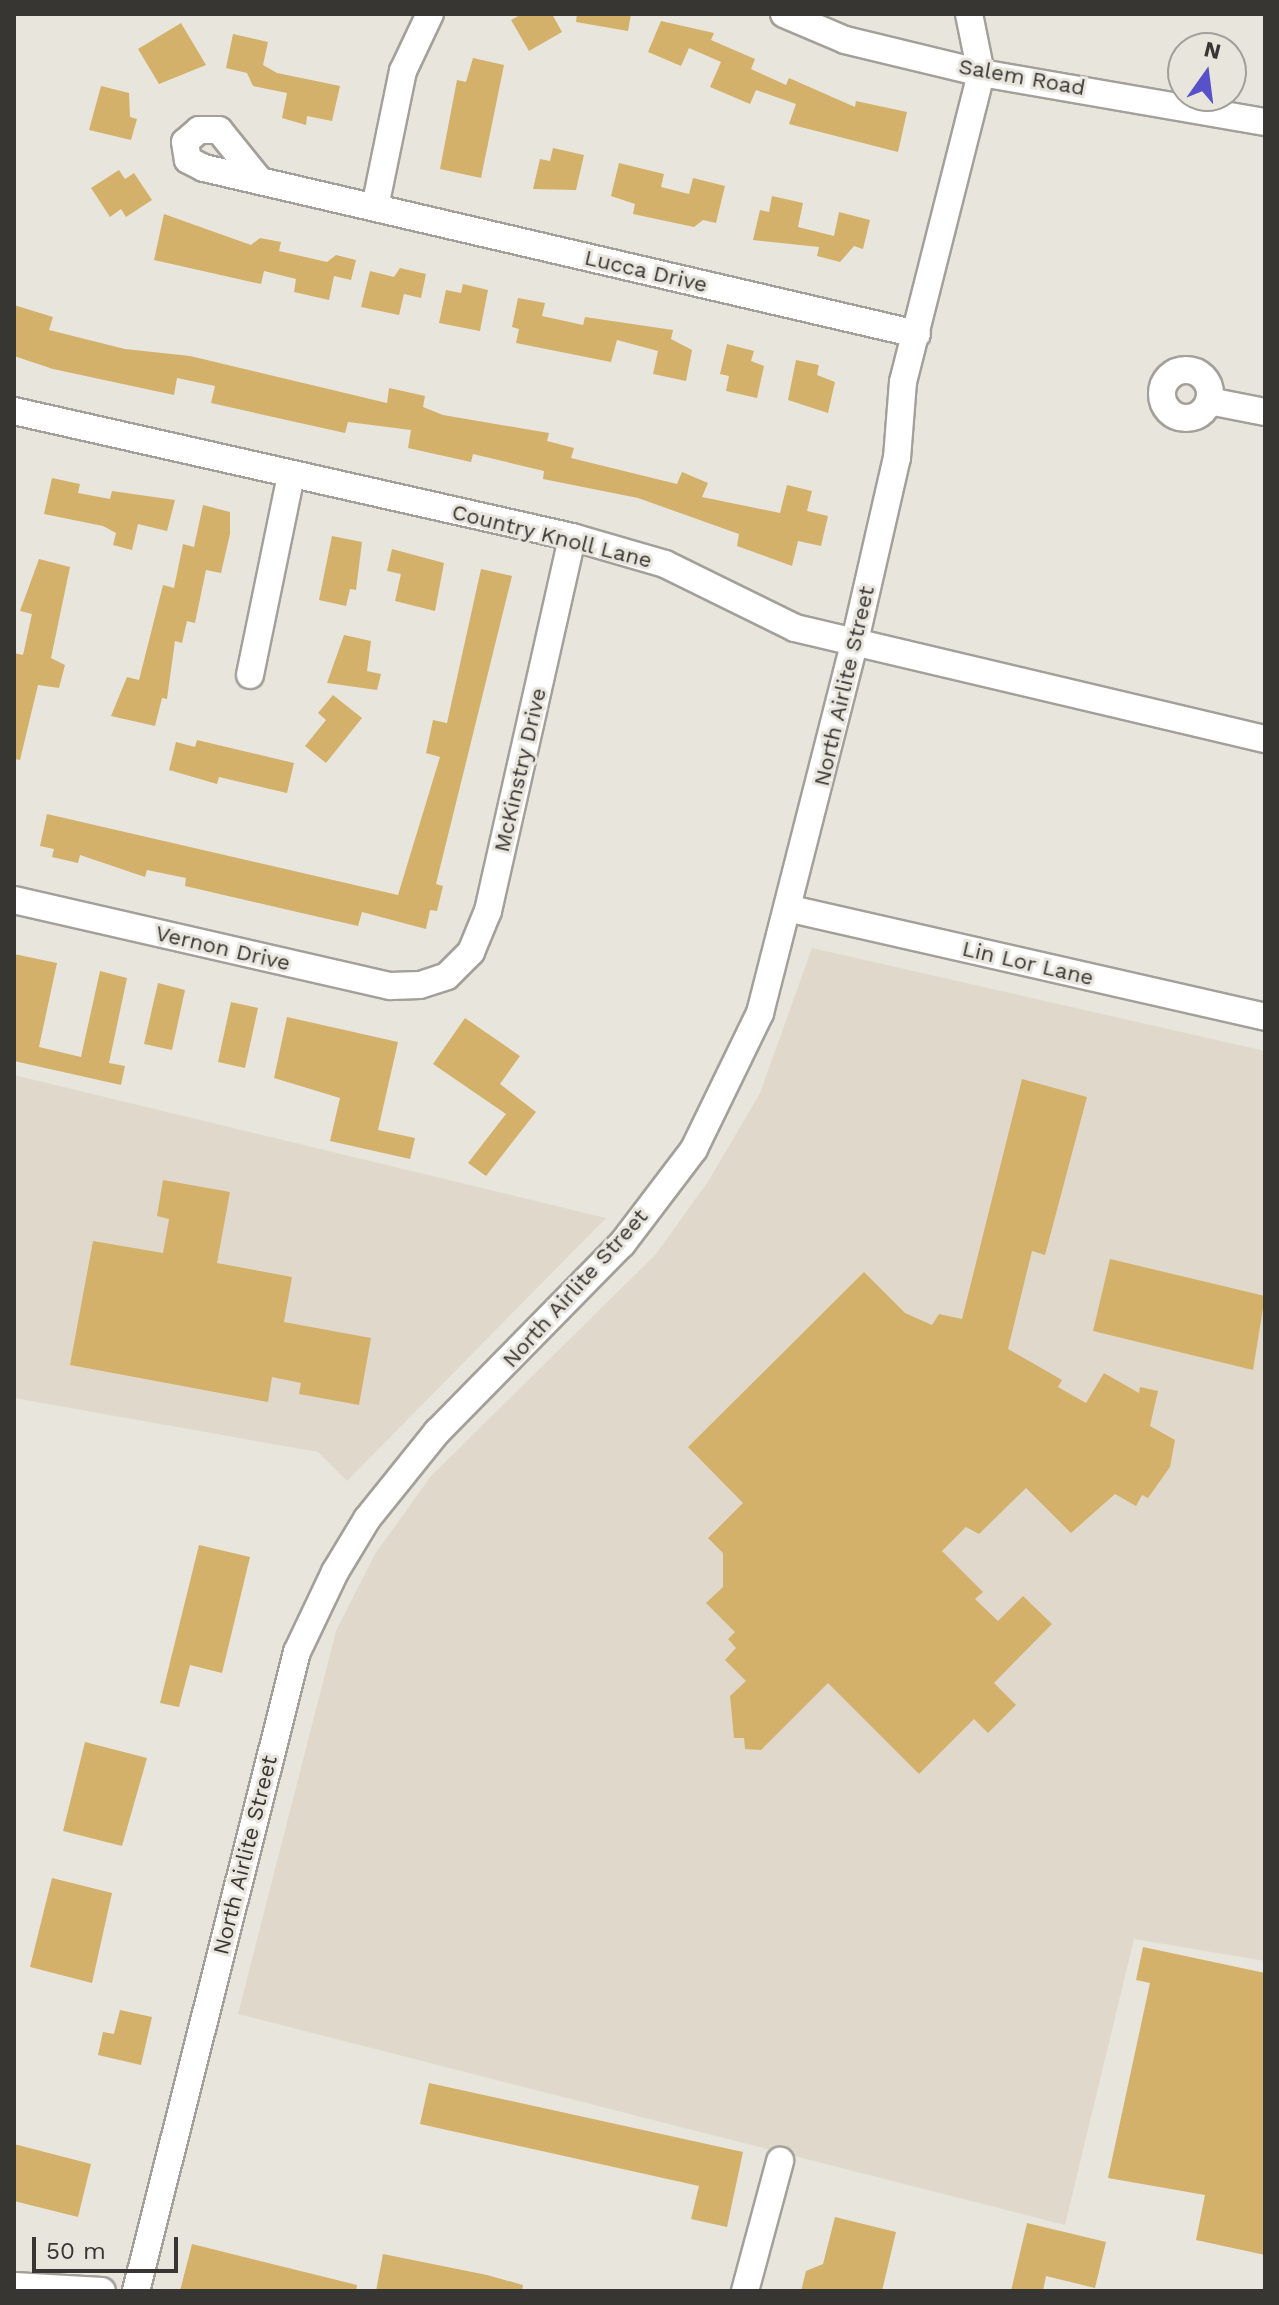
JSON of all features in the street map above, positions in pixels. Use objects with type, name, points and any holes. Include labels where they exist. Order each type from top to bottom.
[{"type":"street","points":[[375,207],[403,71],[430,14]]},
{"type":"street","name":"Salem Road","points":[[784,14],[845,40],[981,73],[1265,122]]},
{"type":"street","name":"North Airlite Street","points":[[136,2291],[297,1652],[328,1585],[367,1519],[437,1432],[622,1244],[694,1149],[760,1013],[791,909],[854,645],[897,458],[903,382],[981,73],[969,14]]},
{"type":"street","name":"Lucca Drive","points":[[260,181],[917,334]]},
{"type":"street","points":[[1209,401],[1265,412]]},
{"type":"street","name":"Country Knoll Lane","points":[[15,415],[572,537],[665,564],[795,628],[854,645],[1265,739]]},
{"type":"street","points":[[250,675],[291,476]]},
{"type":"street","name":"McKinstry Drive","points":[[434,982],[460,967],[488,911],[572,537]]},
{"type":"street","name":"Vernon Drive","points":[[14,900],[371,982],[434,982]]},
{"type":"street","name":"Lin Lor Lane","points":[[791,909],[1265,1017]]},
{"type":"street","points":[[745,2291],[780,2161]]},
{"type":"street","points":[[14,2286],[102,2291]]},
{"type":"shaded area","points":[[812,948],[1265,1051],[1265,1961],[1134,1939],[1065,2225],[238,2014],[336,1631],[375,1554],[431,1476],[656,1254],[709,1180],[760,1093]]},
{"type":"shaded area","points":[[14,1075],[606,1218],[347,1481],[318,1452],[14,1398]]},
{"type":"building","points":[[522,14],[552,14],[562,32],[529,51],[511,20]]},
{"type":"building","points":[[577,14],[631,14],[628,31],[576,22]]},
{"type":"building","points":[[661,21],[714,33],[711,40],[755,59],[751,69],[786,85],[789,78],[855,107],[856,101],[907,112],[898,152],[789,124],[796,104],[756,90],[750,104],[710,87],[721,62],[689,48],[681,66],[648,52]]},
{"type":"building","points":[[181,23],[206,65],[159,84],[138,49]]},
{"type":"building","points":[[233,34],[268,42],[263,65],[277,73],[340,86],[332,121],[307,116],[306,125],[282,118],[287,93],[253,86],[247,73],[226,68]]},
{"type":"building","points":[[473,58],[504,65],[481,178],[440,169],[457,80],[466,82]]},
{"type":"building","points":[[101,86],[129,93],[130,117],[137,119],[131,140],[89,130]]},
{"type":"building","points":[[553,148],[584,155],[576,190],[533,189],[540,159],[550,161]]},
{"type":"building","points":[[619,163],[664,174],[661,187],[689,194],[693,178],[725,186],[716,223],[703,220],[694,227],[633,214],[635,204],[611,196]]},
{"type":"building","points":[[119,170],[125,179],[134,173],[152,200],[126,217],[121,209],[110,217],[91,188]]},
{"type":"building","points":[[772,196],[803,203],[798,227],[834,236],[839,212],[870,220],[863,249],[854,246],[840,262],[817,256],[819,247],[753,240],[760,210],[769,212]]},
{"type":"building","points":[[164,214],[251,245],[260,238],[281,242],[279,251],[327,262],[336,255],[356,260],[351,280],[334,276],[329,300],[294,292],[296,279],[264,271],[261,284],[154,260]]},
{"type":"building","points":[[400,268],[426,274],[421,298],[404,294],[399,315],[361,307],[370,271],[394,277]]},
{"type":"building","points":[[463,284],[488,290],[480,331],[439,323],[446,290],[461,293]]},
{"type":"building","points":[[518,298],[545,303],[542,316],[583,325],[585,317],[673,330],[671,339],[692,350],[686,381],[653,374],[658,351],[617,340],[611,362],[516,343],[519,329],[512,327]]},
{"type":"building","points":[[14,305],[53,317],[49,330],[125,349],[190,356],[387,403],[389,388],[425,396],[423,407],[443,415],[549,433],[547,441],[574,448],[571,458],[677,484],[682,472],[708,483],[702,497],[780,513],[787,485],[812,491],[807,511],[828,516],[821,546],[798,541],[792,566],[737,546],[739,534],[638,498],[543,479],[544,471],[473,454],[471,462],[408,448],[411,430],[348,422],[345,433],[211,403],[215,386],[177,378],[174,395],[53,369],[14,356]]},
{"type":"building","points":[[727,344],[754,351],[751,361],[764,366],[757,398],[726,391],[729,376],[720,374]]},
{"type":"building","points":[[796,360],[819,365],[817,375],[835,382],[828,413],[788,400]]},
{"type":"building","points":[[52,478],[80,484],[78,493],[110,499],[112,491],[175,500],[167,531],[138,524],[132,550],[113,545],[116,533],[103,526],[44,514]]},
{"type":"building","points":[[203,505],[230,512],[230,534],[221,573],[206,570],[195,623],[187,621],[182,643],[175,641],[167,699],[162,698],[155,726],[111,716],[127,677],[139,680],[163,585],[174,588],[183,544],[194,547]]},
{"type":"building","points":[[332,536],[362,542],[356,590],[350,589],[346,606],[319,600]]},
{"type":"building","points":[[392,549],[444,563],[435,611],[395,601],[401,574],[387,571]]},
{"type":"building","points":[[39,559],[70,567],[51,658],[65,665],[59,688],[38,685],[20,760],[14,759],[14,653],[23,655],[32,614],[20,611]]},
{"type":"building","points":[[481,569],[512,576],[436,884],[443,886],[437,911],[430,910],[426,929],[362,912],[358,926],[185,886],[186,878],[147,870],[145,877],[80,855],[78,863],[52,857],[54,849],[40,846],[47,814],[398,895],[440,757],[426,753],[433,720],[447,723]]},
{"type":"building","points":[[344,635],[371,641],[367,671],[381,674],[377,690],[327,683]]},
{"type":"building","points":[[333,695],[362,718],[326,763],[305,746],[326,720],[318,713]]},
{"type":"building","points":[[197,740],[294,763],[287,793],[219,777],[217,784],[169,770],[176,742],[195,747]]},
{"type":"building","points":[[14,954],[57,963],[39,1047],[81,1057],[100,971],[127,978],[109,1063],[125,1066],[121,1085],[14,1061]]},
{"type":"building","points":[[158,983],[185,990],[172,1050],[144,1044]]},
{"type":"building","points":[[231,1002],[258,1008],[245,1068],[218,1062]]},
{"type":"building","points":[[287,1017],[398,1042],[378,1130],[415,1138],[410,1159],[330,1141],[340,1098],[274,1078]]},
{"type":"building","points":[[465,1018],[520,1056],[500,1084],[536,1112],[486,1176],[468,1163],[506,1114],[433,1064]]},
{"type":"building","points":[[1022,1079],[1087,1097],[1045,1255],[1032,1251],[1008,1349],[1062,1380],[1058,1387],[1086,1403],[1104,1373],[1139,1393],[1140,1387],[1158,1391],[1150,1426],[1175,1440],[1170,1467],[1148,1498],[1142,1495],[1136,1506],[1115,1494],[1071,1533],[1026,1488],[979,1534],[966,1527],[942,1551],[983,1592],[975,1599],[998,1621],[1023,1596],[1052,1624],[994,1683],[1016,1705],[988,1733],[974,1719],[919,1774],[828,1683],[761,1750],[745,1749],[744,1738],[734,1738],[730,1696],[746,1681],[725,1660],[736,1648],[728,1639],[735,1632],[706,1603],[723,1587],[723,1553],[708,1538],[743,1503],[688,1447],[864,1272],[905,1313],[932,1325],[939,1314],[962,1319]]},
{"type":"building","points":[[163,1180],[230,1192],[217,1263],[292,1277],[284,1322],[371,1338],[359,1405],[299,1394],[301,1383],[272,1377],[268,1402],[70,1365],[93,1241],[163,1253],[169,1219],[157,1216]]},
{"type":"building","points":[[1110,1259],[1265,1296],[1253,1370],[1093,1331]]},
{"type":"building","points":[[199,1545],[250,1557],[222,1673],[190,1665],[179,1707],[160,1703]]},
{"type":"building","points":[[85,1742],[147,1758],[122,1846],[63,1831]]},
{"type":"building","points":[[52,1878],[112,1893],[92,1983],[30,1967]]},
{"type":"building","points":[[1143,1947],[1265,1973],[1265,2255],[1196,2240],[1205,2195],[1108,2178],[1150,1983],[1136,1980]]},
{"type":"building","points":[[120,2010],[152,2017],[141,2065],[98,2055],[103,2032],[114,2034]]},
{"type":"building","points":[[429,2083],[743,2152],[727,2227],[691,2219],[699,2186],[420,2124]]},
{"type":"building","points":[[14,2144],[91,2164],[78,2217],[14,2201]]},
{"type":"building","points":[[835,2217],[896,2232],[882,2291],[801,2291],[806,2271],[823,2264]]},
{"type":"building","points":[[1027,2223],[1106,2242],[1095,2288],[1046,2276],[1043,2291],[1011,2291]]},
{"type":"building","points":[[192,2244],[357,2285],[356,2291],[180,2291]]},
{"type":"building","points":[[383,2254],[487,2275],[523,2285],[522,2291],[376,2291]]}]
